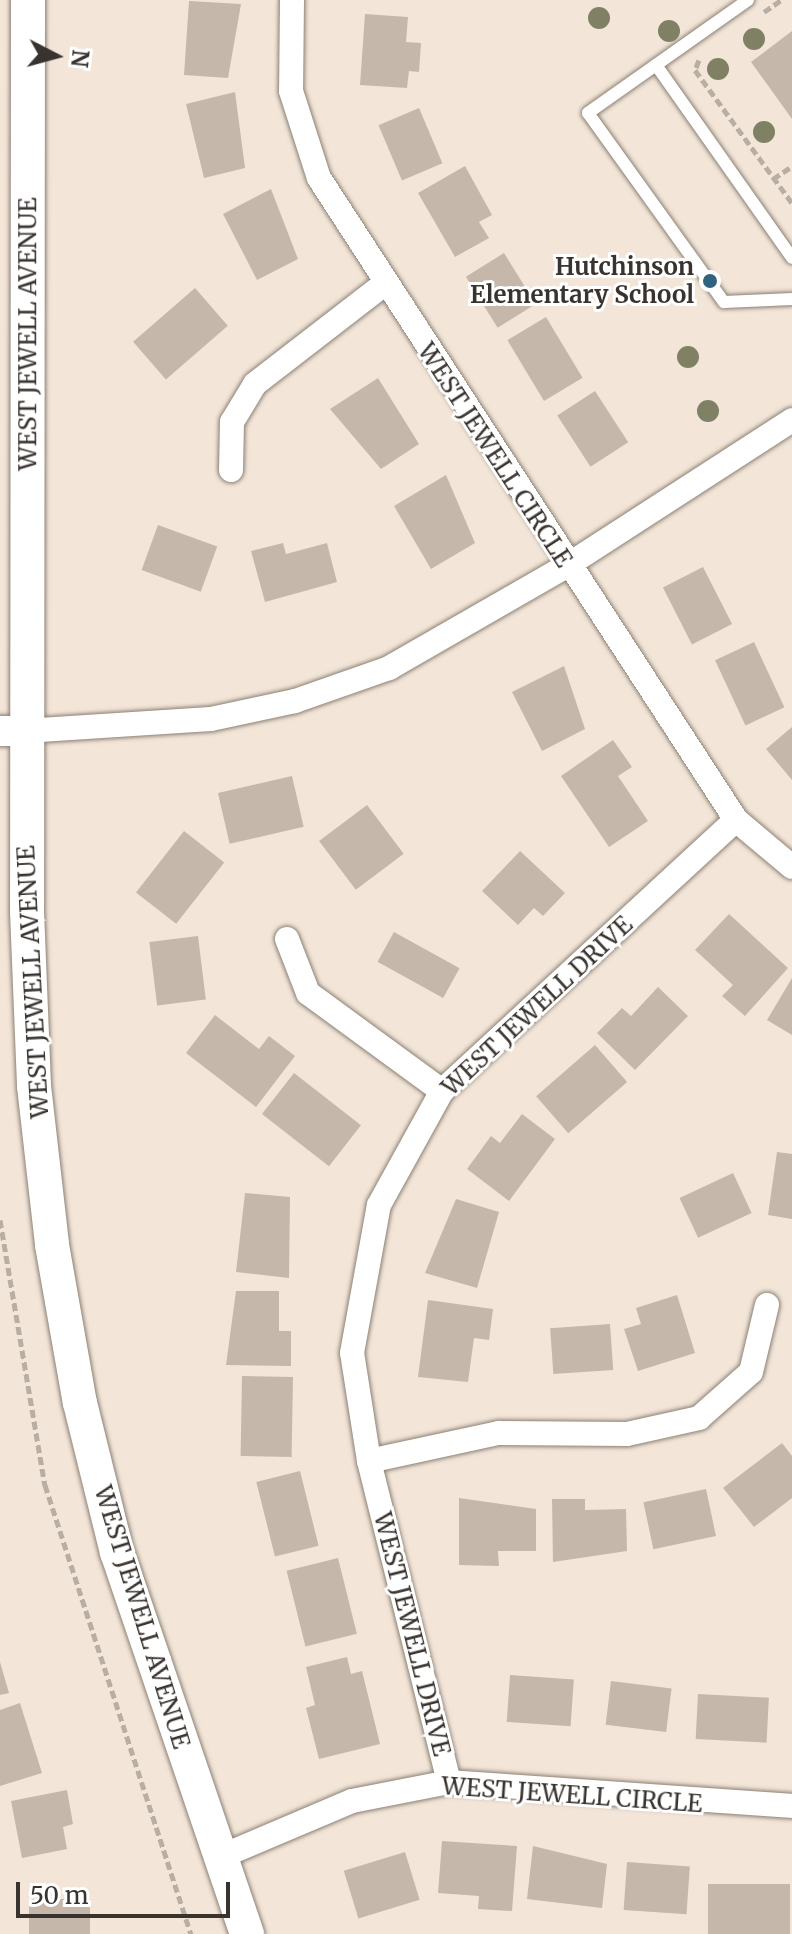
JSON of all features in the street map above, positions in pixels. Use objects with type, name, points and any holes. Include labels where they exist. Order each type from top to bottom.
[{"type":"main road","name":"WEST JEWELL AVENUE","points":[[28,0],[12,731],[34,1086],[77,1387],[117,1552],[247,1934]]},
{"type":"street","name":"WEST JEWELL CIRCLE","points":[[292,0],[296,117],[319,178],[383,285],[736,820],[792,867]]},
{"type":"street","points":[[231,470],[227,440],[255,384],[297,344],[383,285]]},
{"type":"street","points":[[12,731],[211,719],[328,692],[431,647],[568,565],[792,420]]},
{"type":"street","name":"WEST JEWELL DRIVE","points":[[449,1782],[369,1461],[352,1353],[363,1274],[379,1205],[442,1091],[736,820]]},
{"type":"street","points":[[287,939],[308,993],[442,1091]]},
{"type":"street","points":[[369,1461],[499,1433],[627,1434],[699,1418],[751,1372],[767,1305]]},
{"type":"street","name":"WEST JEWELL CIRCLE","points":[[220,1857],[352,1801],[449,1782],[792,1806]]},
{"type":"lane","points":[[748,0],[588,113],[724,302],[792,299]]},
{"type":"lane","points":[[656,65],[792,258]]},
{"type":"path","points":[[758,16],[781,0]]},
{"type":"path","points":[[712,48],[695,70],[792,203]]},
{"type":"path","points":[[773,179],[792,166]]},
{"type":"path","points":[[0,1220],[45,1485],[191,1934]]},
{"type":"building","points":[[189,1],[241,4],[228,78],[184,75]]},
{"type":"building","points":[[365,14],[408,17],[406,42],[421,43],[419,72],[409,71],[407,88],[360,85]]},
{"type":"building","points":[[792,31],[792,119],[751,62]]},
{"type":"building","points":[[235,92],[245,168],[204,178],[186,104]]},
{"type":"building","points":[[419,108],[442,163],[402,180],[378,125]]},
{"type":"building","points":[[465,166],[492,215],[479,222],[489,238],[455,257],[418,193]]},
{"type":"building","points":[[271,189],[298,259],[257,280],[223,214]]},
{"type":"building","points":[[504,253],[536,304],[498,328],[466,277]]},
{"type":"building","points":[[195,288],[228,326],[166,380],[133,342]]},
{"type":"building","points":[[546,317],[583,378],[544,401],[507,340]]},
{"type":"building","points":[[378,378],[419,444],[381,469],[330,409]]},
{"type":"building","points":[[595,391],[628,442],[590,467],[557,416]]},
{"type":"building","points":[[446,475],[475,543],[431,569],[394,506]]},
{"type":"building","points":[[158,525],[217,547],[201,592],[142,570]]},
{"type":"building","points":[[283,543],[286,554],[327,543],[337,582],[265,602],[251,551]]},
{"type":"building","points":[[703,567],[732,624],[692,644],[663,587]]},
{"type":"building","points":[[754,642],[784,707],[745,725],[715,660]]},
{"type":"building","points":[[564,666],[585,729],[542,751],[512,692]]},
{"type":"building","points":[[792,727],[792,780],[766,749]]},
{"type":"building","points":[[613,740],[632,767],[618,776],[648,821],[609,847],[561,776]]},
{"type":"building","points":[[292,776],[304,827],[230,844],[218,793]]},
{"type":"building","points":[[367,805],[404,854],[356,890],[319,841]]},
{"type":"building","points":[[184,831],[224,862],[176,924],[136,892]]},
{"type":"building","points":[[520,851],[565,893],[543,916],[534,908],[518,925],[482,891]]},
{"type":"building","points":[[729,914],[788,968],[745,1016],[722,996],[733,985],[695,950]]},
{"type":"building","points":[[394,932],[460,968],[443,998],[378,962]]},
{"type":"building","points":[[198,936],[206,1000],[157,1005],[149,942]]},
{"type":"building","points":[[792,978],[792,1035],[767,1020]]},
{"type":"building","points":[[658,987],[688,1016],[635,1070],[597,1033],[622,1008],[631,1016]]},
{"type":"building","points":[[215,1015],[259,1049],[269,1036],[295,1056],[256,1107],[186,1053]]},
{"type":"building","points":[[595,1045],[627,1082],[568,1133],[536,1096]]},
{"type":"building","points":[[294,1073],[361,1125],[329,1166],[262,1114]]},
{"type":"building","points":[[522,1114],[555,1139],[509,1201],[467,1169],[491,1136],[500,1143]]},
{"type":"building","points":[[777,1152],[792,1154],[792,1219],[768,1215]]},
{"type":"building","points":[[733,1173],[752,1213],[698,1238],[680,1198]]},
{"type":"building","points":[[245,1193],[290,1197],[289,1278],[236,1272]]},
{"type":"building","points":[[456,1199],[499,1212],[477,1288],[425,1273]]},
{"type":"building","points":[[236,1291],[279,1291],[279,1331],[291,1331],[291,1366],[226,1365]]},
{"type":"building","points":[[677,1295],[695,1353],[638,1371],[624,1329],[641,1324],[636,1308]]},
{"type":"building","points":[[428,1300],[493,1309],[489,1340],[474,1338],[468,1382],[418,1377]]},
{"type":"building","points":[[610,1324],[613,1370],[553,1374],[550,1328]]},
{"type":"building","points":[[242,1376],[293,1377],[292,1457],[241,1456]]},
{"type":"building","points":[[782,1443],[792,1456],[792,1498],[754,1527],[723,1488]]},
{"type":"building","points":[[300,1471],[319,1546],[275,1557],[256,1482]]},
{"type":"building","points":[[706,1489],[716,1536],[653,1549],[643,1502]]},
{"type":"building","points":[[459,1498],[536,1509],[536,1551],[498,1551],[499,1566],[459,1565]]},
{"type":"building","points":[[552,1499],[585,1499],[585,1510],[626,1509],[627,1551],[553,1562]]},
{"type":"building","points":[[338,1558],[357,1634],[305,1647],[287,1571]]},
{"type":"building","points":[[347,1657],[351,1674],[362,1671],[380,1744],[319,1759],[306,1708],[315,1705],[306,1667]]},
{"type":"building","points":[[0,1662],[9,1693],[0,1695]]},
{"type":"building","points":[[510,1675],[574,1679],[571,1726],[507,1722]]},
{"type":"building","points":[[611,1681],[672,1688],[666,1732],[606,1725]]},
{"type":"building","points":[[698,1694],[769,1698],[767,1743],[696,1739]]},
{"type":"building","points":[[20,1703],[42,1773],[0,1786],[0,1710]]},
{"type":"building","points":[[67,1790],[73,1824],[63,1827],[67,1849],[22,1858],[11,1801]]},
{"type":"building","points":[[442,1841],[517,1846],[512,1911],[478,1909],[479,1896],[438,1893]]},
{"type":"building","points":[[533,1846],[607,1864],[602,1908],[527,1899]]},
{"type":"building","points":[[405,1852],[420,1900],[358,1919],[344,1871]]},
{"type":"building","points":[[627,1862],[690,1866],[686,1914],[624,1910]]},
{"type":"building","points":[[708,1884],[790,1884],[790,1934],[708,1934]]},
{"type":"building","points":[[29,1899],[90,1899],[90,1934],[29,1934]]},
{"type":"place","name":"Hutchinson Elementary School","points":[[710,281]]}]
